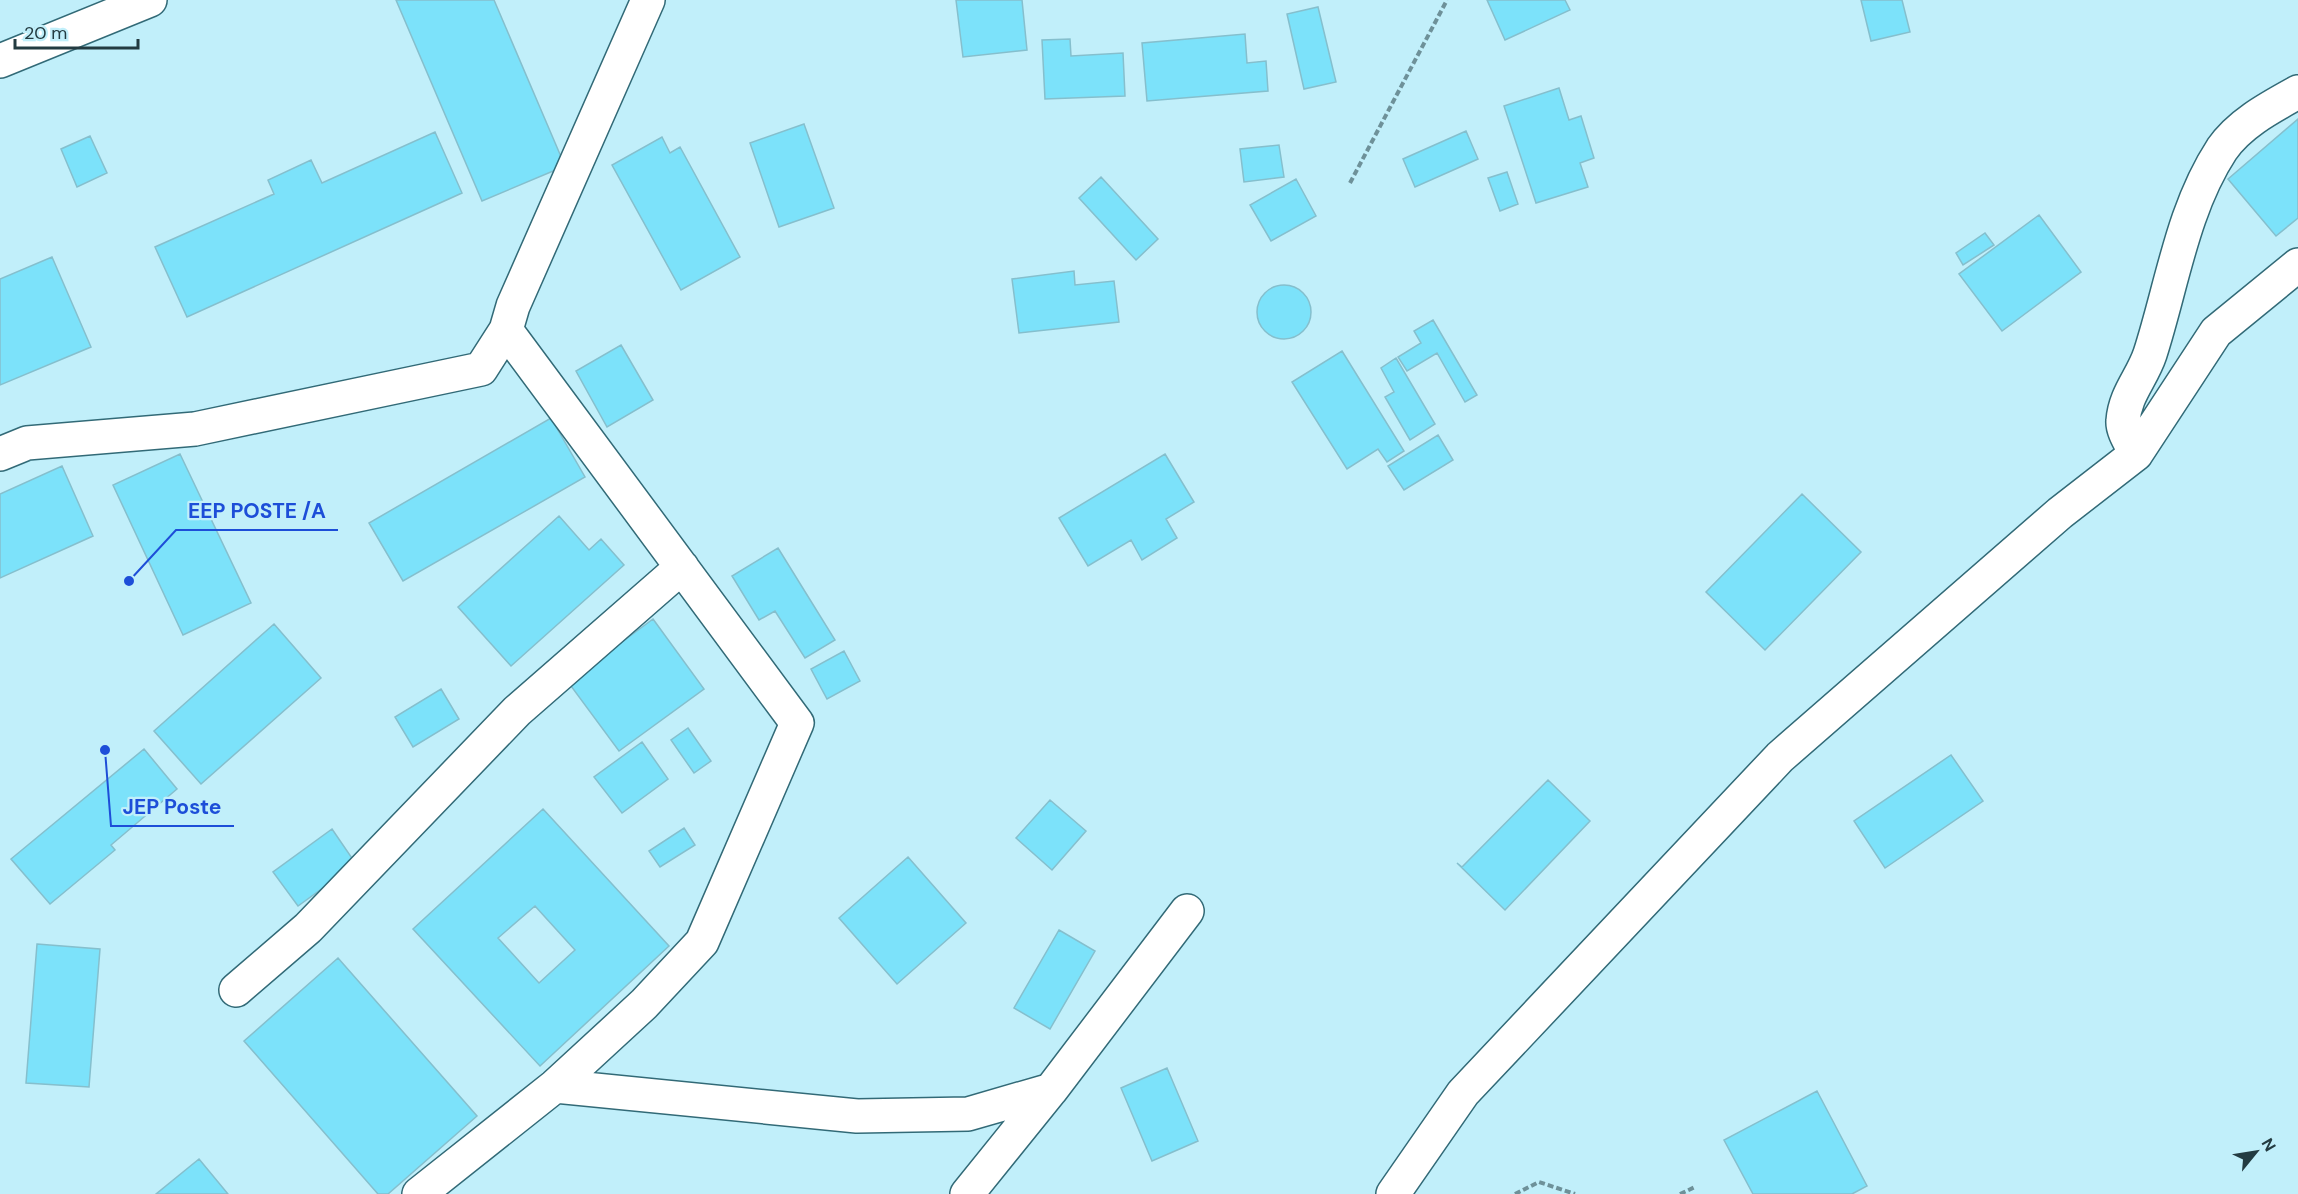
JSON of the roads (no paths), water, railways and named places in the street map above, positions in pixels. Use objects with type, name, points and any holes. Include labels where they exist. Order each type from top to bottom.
[{"type":"street","points":[[0,61],[150,0]]},
{"type":"street","points":[[0,454],[27,443],[195,429],[481,369],[506,330],[513,306],[648,0]]},
{"type":"street","points":[[2136,454],[2122,424],[2126,400],[2149,357],[2186,227],[2200,194],[2221,150],[2234,133],[2298,92]]},
{"type":"street","points":[[1394,1194],[1463,1093],[1780,757],[2060,513],[2136,454],[2216,332],[2298,266]]},
{"type":"street","points":[[419,1194],[555,1086],[644,1004],[702,942],[797,723],[506,330]]},
{"type":"street","points":[[237,990],[308,928],[516,711],[682,567]]},
{"type":"street","points":[[967,1194],[1051,1090],[1187,911]]},
{"type":"street","points":[[555,1086],[857,1116],[968,1114],[1051,1090]]},
{"type":"place","name":"EEP POSTE /A","points":[[129,581]]},
{"type":"place","name":"JEP Poste","points":[[105,750]]}]
